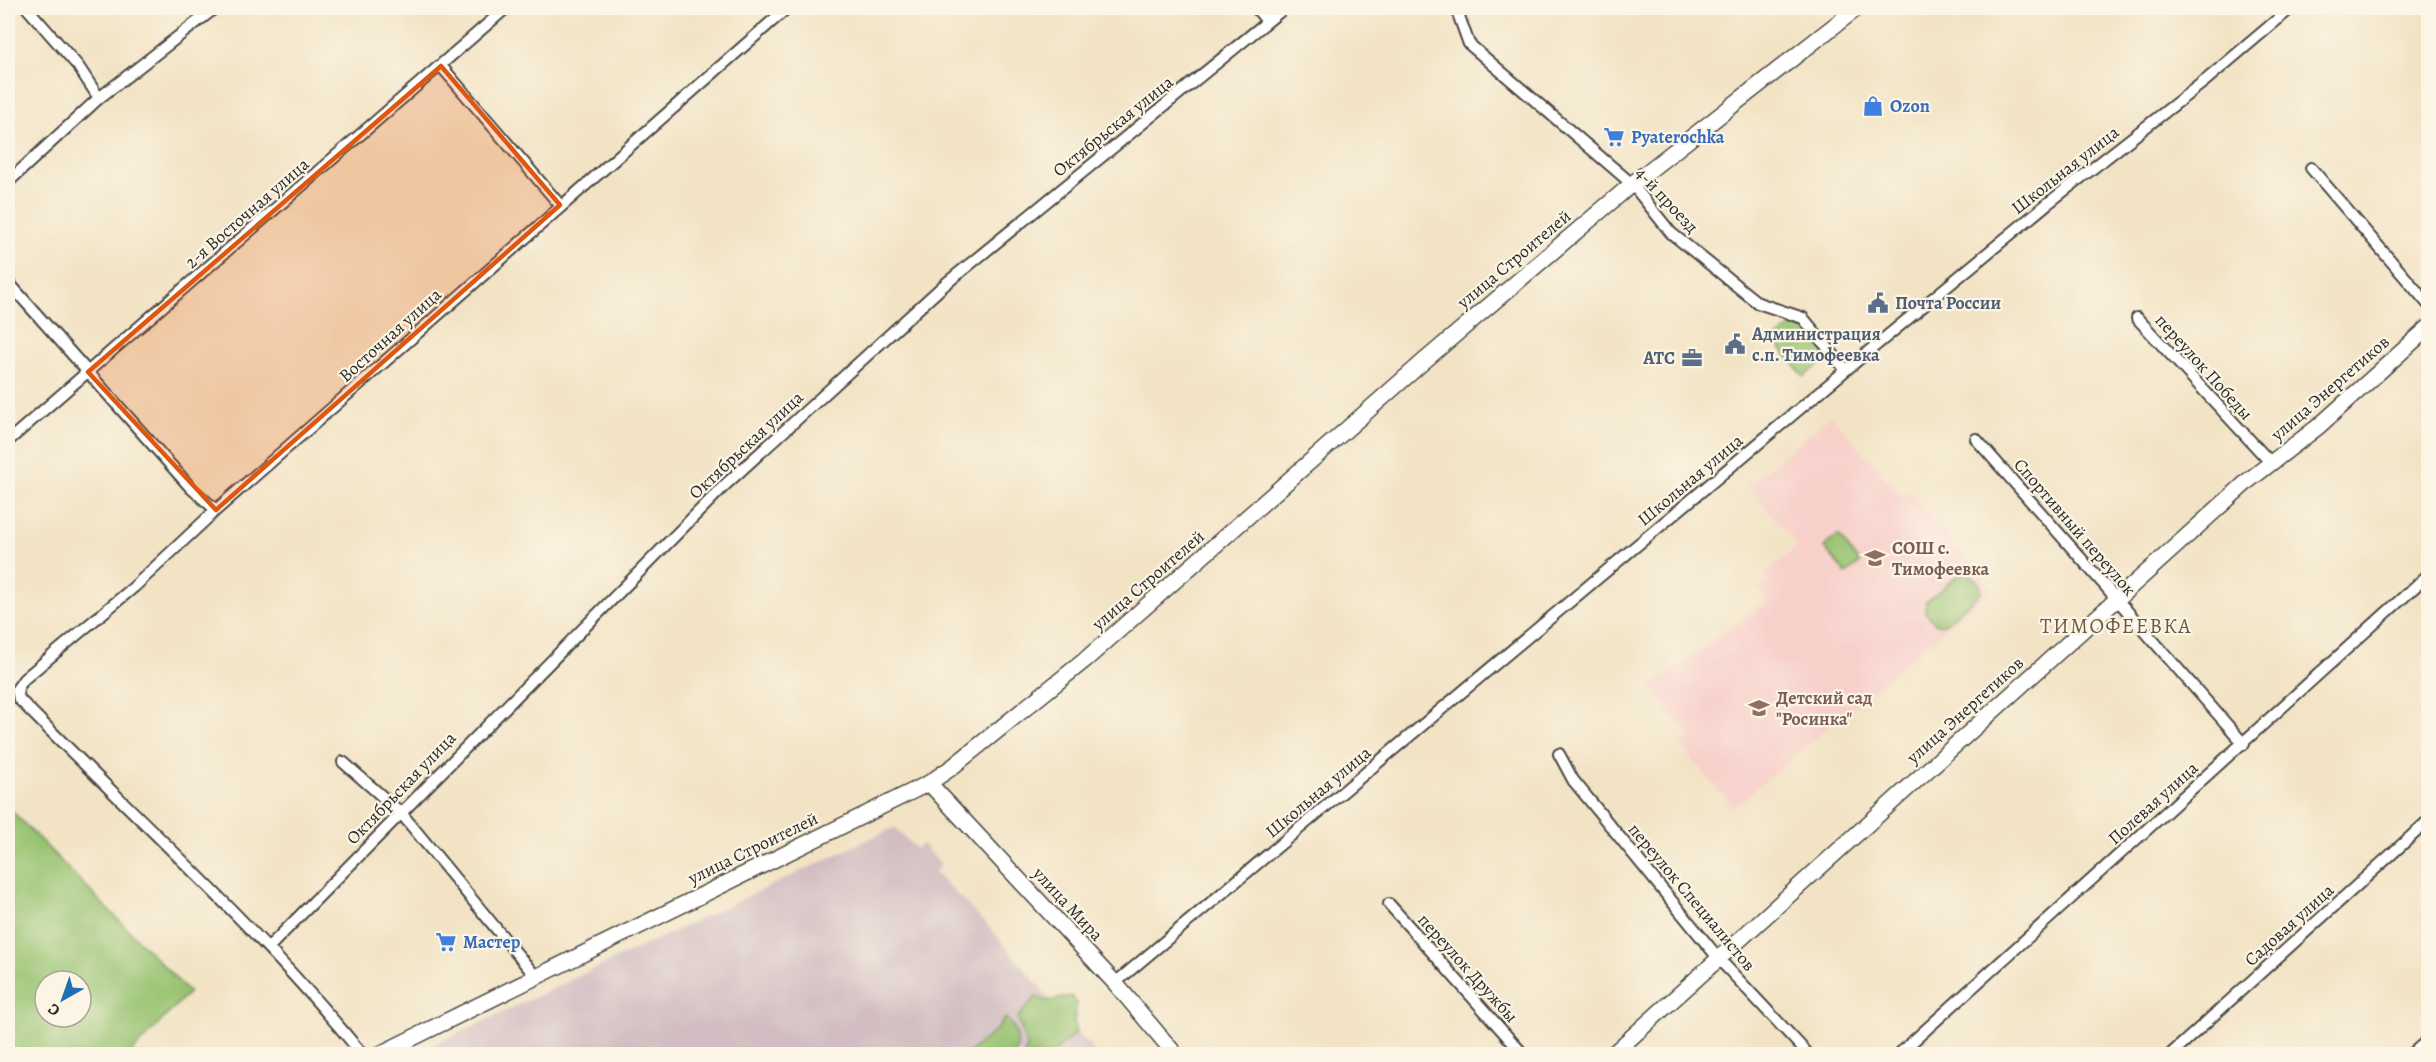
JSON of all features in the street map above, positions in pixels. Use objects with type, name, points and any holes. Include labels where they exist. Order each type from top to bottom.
[{"type":"main road","name":"улица Строителей","points":[[380,1054],[929,783],[951,768],[1085,660],[1423,362],[1632,184],[1857,8]]},
{"type":"main road","name":"улица Энергетиков","points":[[1613,1054],[2249,480],[2319,426],[2428,328]]},
{"type":"main road","name":"улица Мира","points":[[929,783],[1115,982],[1176,1054]]},
{"type":"street","points":[[27,8],[78,66],[99,98]]},
{"type":"street","points":[[8,182],[99,98],[215,8]]},
{"type":"street","name":"2-я Восточная улица","points":[[8,441],[506,8]]},
{"type":"street","name":"Восточная улица","points":[[268,948],[19,699],[17,689],[24,679],[134,587],[216,510],[787,8]]},
{"type":"street","points":[[1256,8],[1267,21]]},
{"type":"street","name":"Октябрьская улица","points":[[268,948],[717,493],[943,286],[1284,8]]},
{"type":"street","name":"4-й проезд","points":[[1456,8],[1469,45],[1632,184],[1671,233],[1758,303],[1803,318],[1846,370]]},
{"type":"street","name":"Школьная улица","points":[[1115,982],[1846,370],[2047,204],[2206,80],[2291,8]]},
{"type":"street","points":[[441,66],[560,206]]},
{"type":"street","points":[[2311,168],[2428,304]]},
{"type":"street","points":[[8,282],[191,488],[216,510]]},
{"type":"street","name":"переулок Победы","points":[[2137,318],[2271,463]]},
{"type":"street","name":"Спортивный переулок","points":[[1976,439],[2244,744]]},
{"type":"street","name":"Полевая улица","points":[[1899,1054],[2428,575]]},
{"type":"street","name":"переулок Специалистов","points":[[1559,754],[1573,780],[1719,959],[1808,1054]]},
{"type":"street","points":[[343,762],[400,813],[536,977]]},
{"type":"street","name":"Садовая улица","points":[[2171,1054],[2428,821]]},
{"type":"street","name":"переулок Дружбы","points":[[1389,904],[1523,1054]]},
{"type":"street","points":[[268,948],[319,1002],[362,1054]]},
{"type":"street","points":[[2412,1054],[2428,1040]]},
{"type":"highlighted area","points":[[441,66],[560,205],[216,510],[88,372]]},
{"type":"shaded area","name":"СОШ с. Тимофеевка","points":[[1831,415],[1901,497],[1909,490],[1911,492],[1993,589],[1733,808],[1680,745],[1689,737],[1650,687],[1768,601],[1759,589],[1768,581],[1764,575],[1798,546],[1747,486]]},
{"type":"shaded area","points":[[895,827],[916,849],[922,844],[941,865],[935,872],[990,928],[1096,1054],[414,1054]]},
{"type":"green space","points":[[1798,320],[1829,357],[1804,377],[1774,340]]},
{"type":"green space","points":[[1838,535],[1860,563],[1846,574],[1824,547]]},
{"type":"green space","points":[[1961,573],[1975,578],[1982,592],[1946,623],[1941,625],[1935,623],[1925,612],[1926,602]]},
{"type":"green space","points":[[8,807],[189,992],[130,1054],[8,1054]]},
{"type":"green space","points":[[1072,996],[1077,1003],[1074,1021],[1076,1033],[1052,1054],[1024,1054],[1027,1047],[1018,1017],[1036,997],[1047,1001]]},
{"type":"green space","points":[[1005,1018],[1012,1025],[1016,1035],[1017,1045],[1014,1054],[967,1054],[997,1029]]},
{"type":"place","name":"Ozon","points":[[1873,106]]},
{"type":"place","name":"Pyaterochka","points":[[1614,137]]},
{"type":"place","name":"Почта России","points":[[1878,303]]},
{"type":"place","name":"Администрация с.п. Тимофеевка","points":[[1735,344]]},
{"type":"place","name":"АТС","points":[[1692,358]]},
{"type":"place","name":"СОШ с. Тимофеевка","points":[[1875,558]]},
{"type":"place","name":"Детский сад \"Росинка\"","points":[[1759,708]]},
{"type":"place","name":"Мастер","points":[[446,942]]},
{"type":"district","name":"ТИМОФЕЕВКА","points":[[2116,626]]}]
